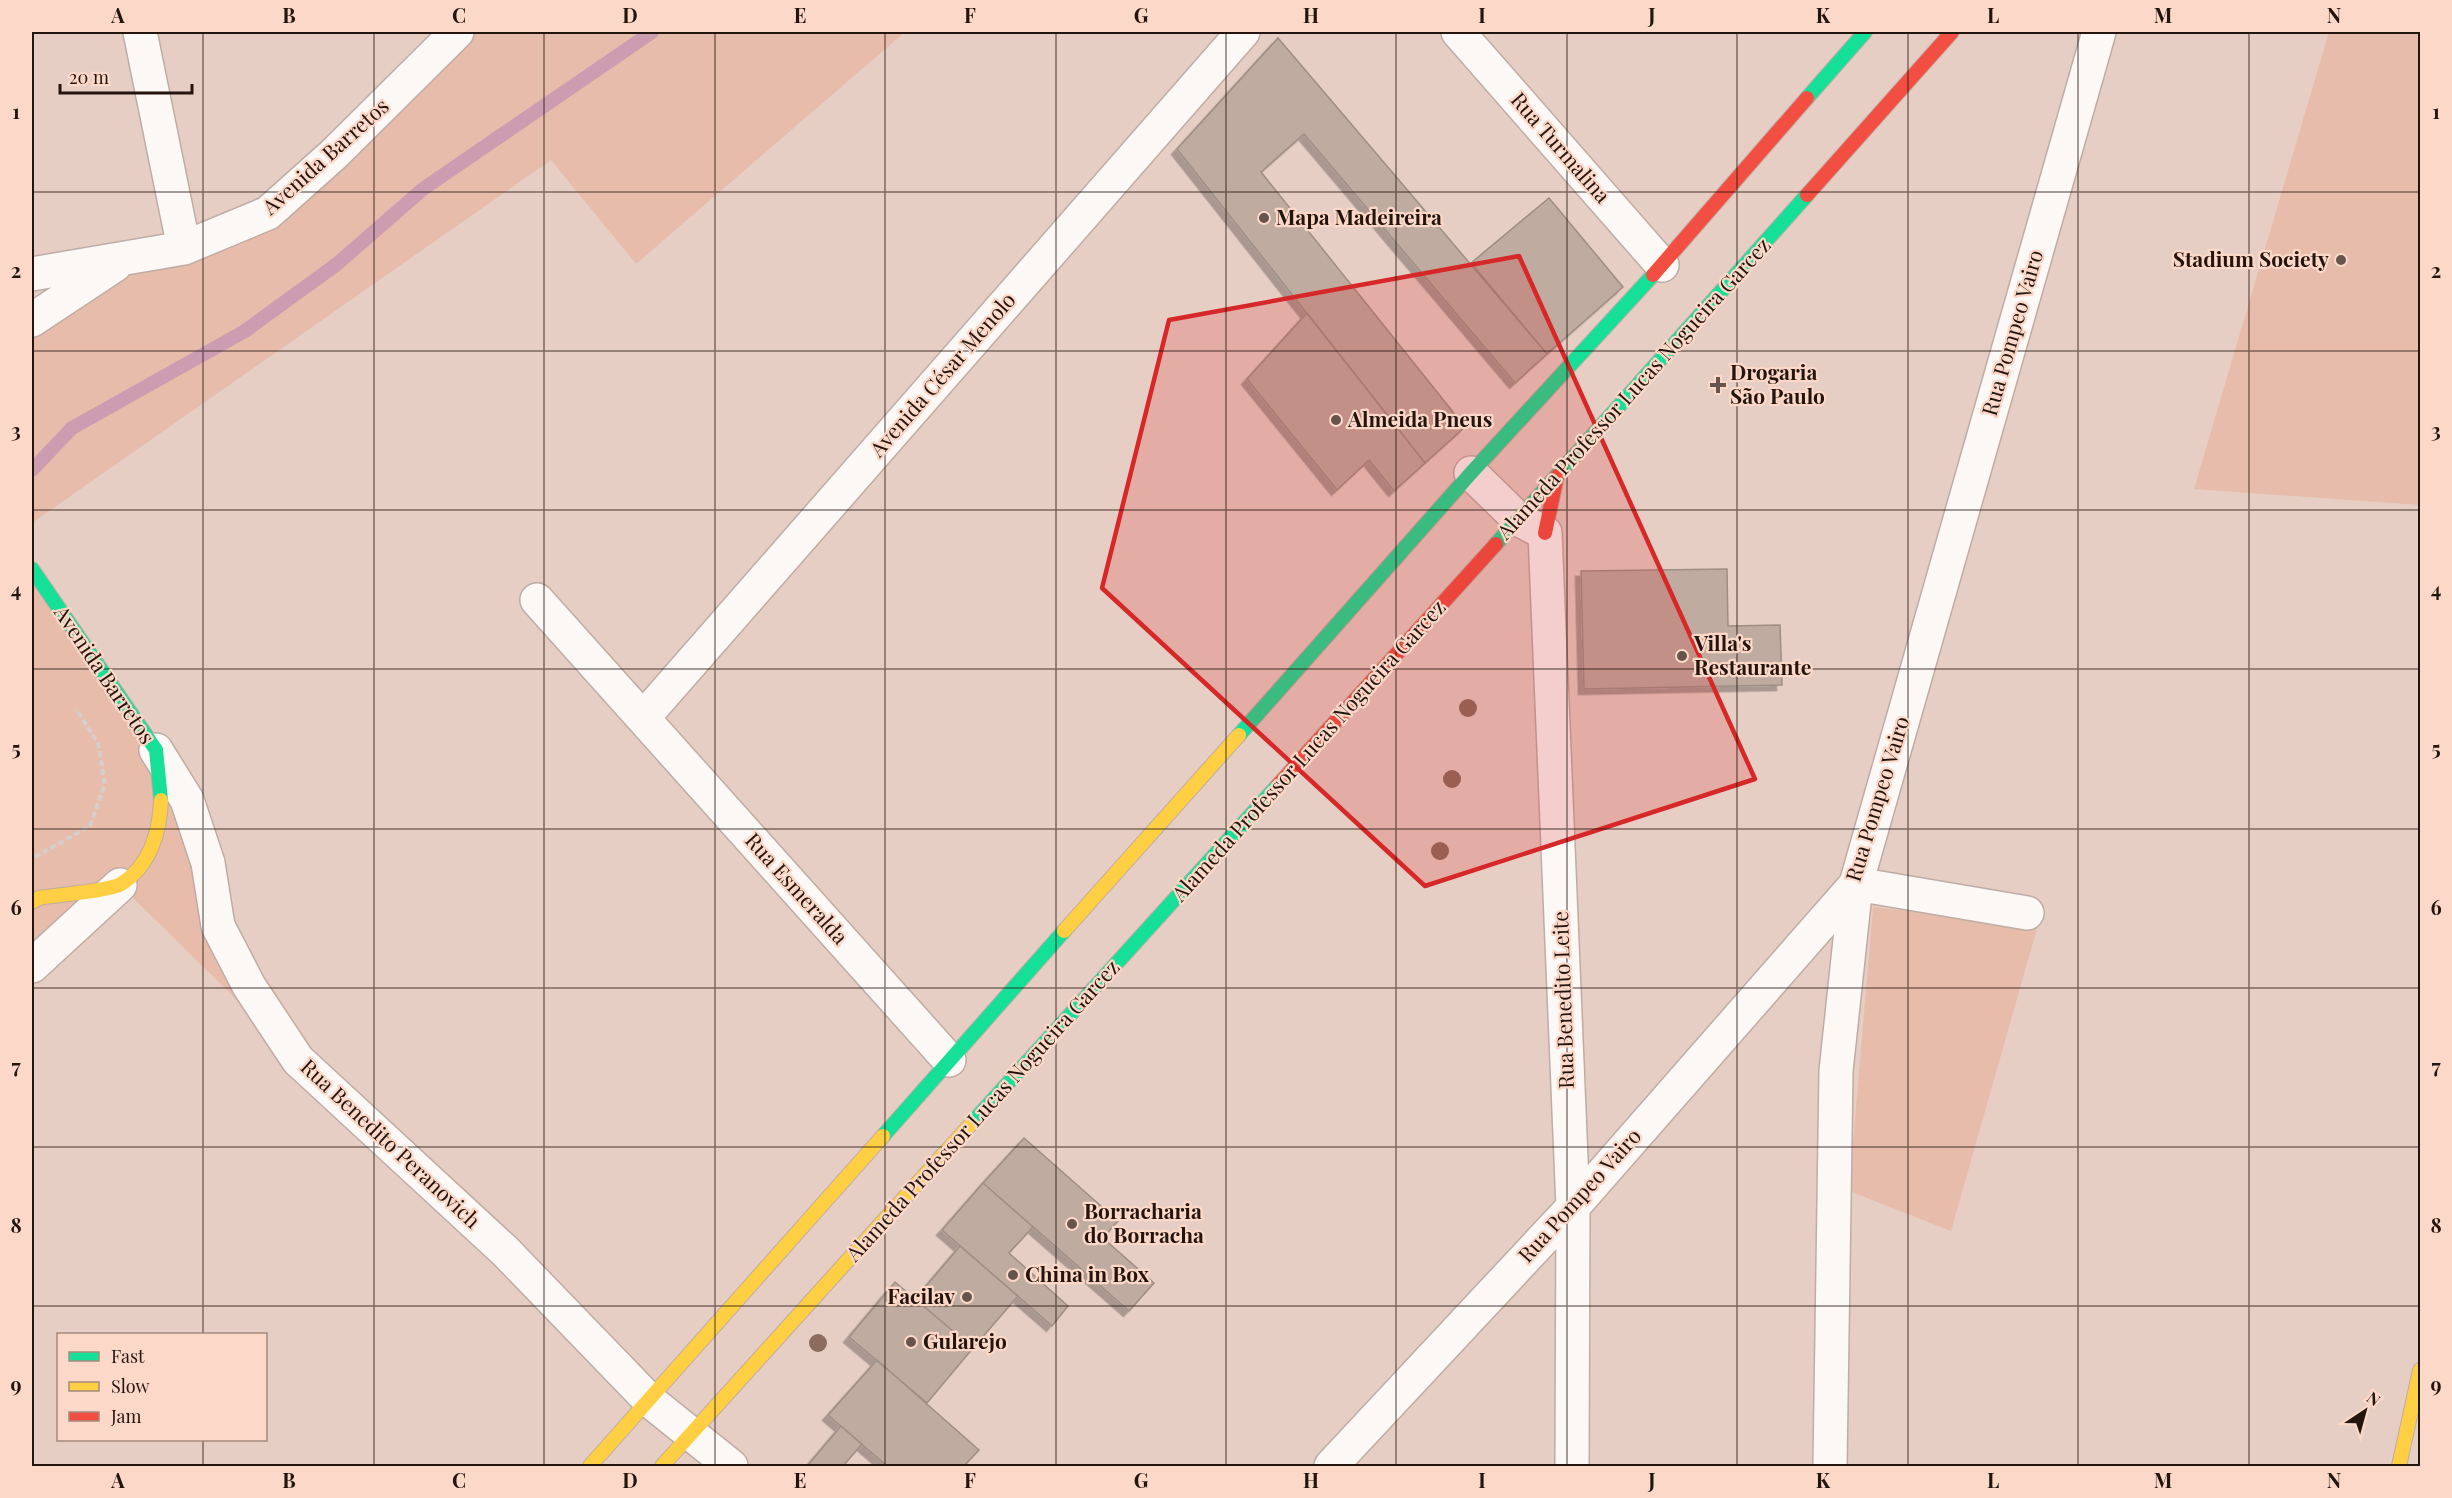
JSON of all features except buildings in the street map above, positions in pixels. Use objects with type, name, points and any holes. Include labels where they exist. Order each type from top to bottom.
[{"type":"main road","points":[[590,1467],[1471,473],[1662,265],[1865,32]]},
{"type":"main road","name":"Alameda Professor Lucas Nogueira Garcez","points":[[662,1467],[1531,526],[1558,475],[1952,32]]},
{"type":"main road","points":[[1531,526],[1558,475]]},
{"type":"main road","name":"Avenida Barretos","points":[[32,569],[156,750]]},
{"type":"main road","points":[[32,902],[39,898],[120,885],[149,856],[160,820],[161,784],[156,750]]},
{"type":"main road","points":[[2399,1467],[2421,1370]]},
{"type":"street","points":[[140,32],[184,248]]},
{"type":"street","name":"Avenida Barretos","points":[[32,274],[184,248],[268,213],[334,154],[457,32]]},
{"type":"street","name":"Avenida César Menolo","points":[[644,718],[1243,32]]},
{"type":"street","name":"Rua Turmalina","points":[[1458,32],[1662,265]]},
{"type":"street","name":"Rua Pompeo Vairo","points":[[1331,1467],[1573,1207],[1856,884],[2099,32]]},
{"type":"street","points":[[32,320],[126,258]]},
{"type":"street","points":[[1471,473],[1531,526]]},
{"type":"street","name":"Rua Benedito Leite","points":[[1531,526],[1573,1207],[1572,1467]]},
{"type":"street","name":"Rua Esmeralda","points":[[537,600],[949,1060]]},
{"type":"street","name":"Rua Benedito Peranovich","points":[[156,750],[187,800],[208,863],[218,926],[249,986],[298,1060],[505,1251],[650,1401],[692,1432],[731,1467]]},
{"type":"street","points":[[1830,1467],[1836,1071],[1856,884],[2027,914]]},
{"type":"street","points":[[32,966],[120,885]]},
{"type":"path","points":[[32,859],[90,826],[105,784],[98,743],[74,706]]},
{"type":"highlighted area","points":[[1519,256],[1755,779],[1425,886],[1102,588],[1169,320]]},
{"type":"shaded area","points":[[457,32],[905,32],[636,264],[551,160],[32,523],[32,320],[126,258],[268,213]]},
{"type":"shaded area","name":"Stadium Society","points":[[2329,32],[2420,32],[2420,505],[2194,489]]},
{"type":"shaded area","points":[[32,569],[156,750],[218,926],[298,1060],[120,885],[32,966]]},
{"type":"shaded area","points":[[1873,907],[2038,925],[1951,1231],[1849,1191]]},
{"type":"waterway","points":[[32,470],[72,428],[245,331],[337,264],[423,189],[652,32]]},
{"type":"traffic: fast","points":[[1807,98],[1865,32]]},
{"type":"traffic: fast","points":[[1496,544],[1807,195]]},
{"type":"traffic: fast","points":[[1239,735],[1471,473],[1653,275]]},
{"type":"traffic: fast","points":[[32,569],[156,750],[161,800]]},
{"type":"traffic: fast","points":[[971,1124],[1278,785]]},
{"type":"traffic: fast","points":[[883,1136],[1064,931]]},
{"type":"traffic: slow","points":[[1064,931],[1239,735]]},
{"type":"traffic: slow","points":[[32,902],[39,898],[115,886],[131,877],[152,847],[156,836],[161,800]]},
{"type":"traffic: slow","points":[[662,1466],[971,1124]]},
{"type":"traffic: slow","points":[[590,1466],[883,1136]]},
{"type":"traffic: slow","points":[[2399,1466],[2420,1370]]},
{"type":"traffic: jam","points":[[1807,195],[1952,32]]},
{"type":"traffic: jam","points":[[1653,275],[1807,98]]},
{"type":"traffic: jam","points":[[1545,533],[1557,476]]},
{"type":"traffic: jam","points":[[1278,785],[1496,544]]},
{"type":"place","name":"Mapa Madeireira","points":[[1264,218]]},
{"type":"place","name":"Stadium Society","points":[[2341,260]]},
{"type":"place","name":"Drogaria São Paulo","points":[[1718,385]]},
{"type":"place","name":"Almeida Pneus","points":[[1336,420]]},
{"type":"place","name":"Villa's Restaurante","points":[[1682,656]]},
{"type":"place","name":"Borracharia do Borracha","points":[[1072,1224]]},
{"type":"place","name":"China in Box","points":[[1013,1275]]},
{"type":"place","name":"Facilav","points":[[967,1297]]},
{"type":"place","name":"Gularejo","points":[[911,1342]]}]
